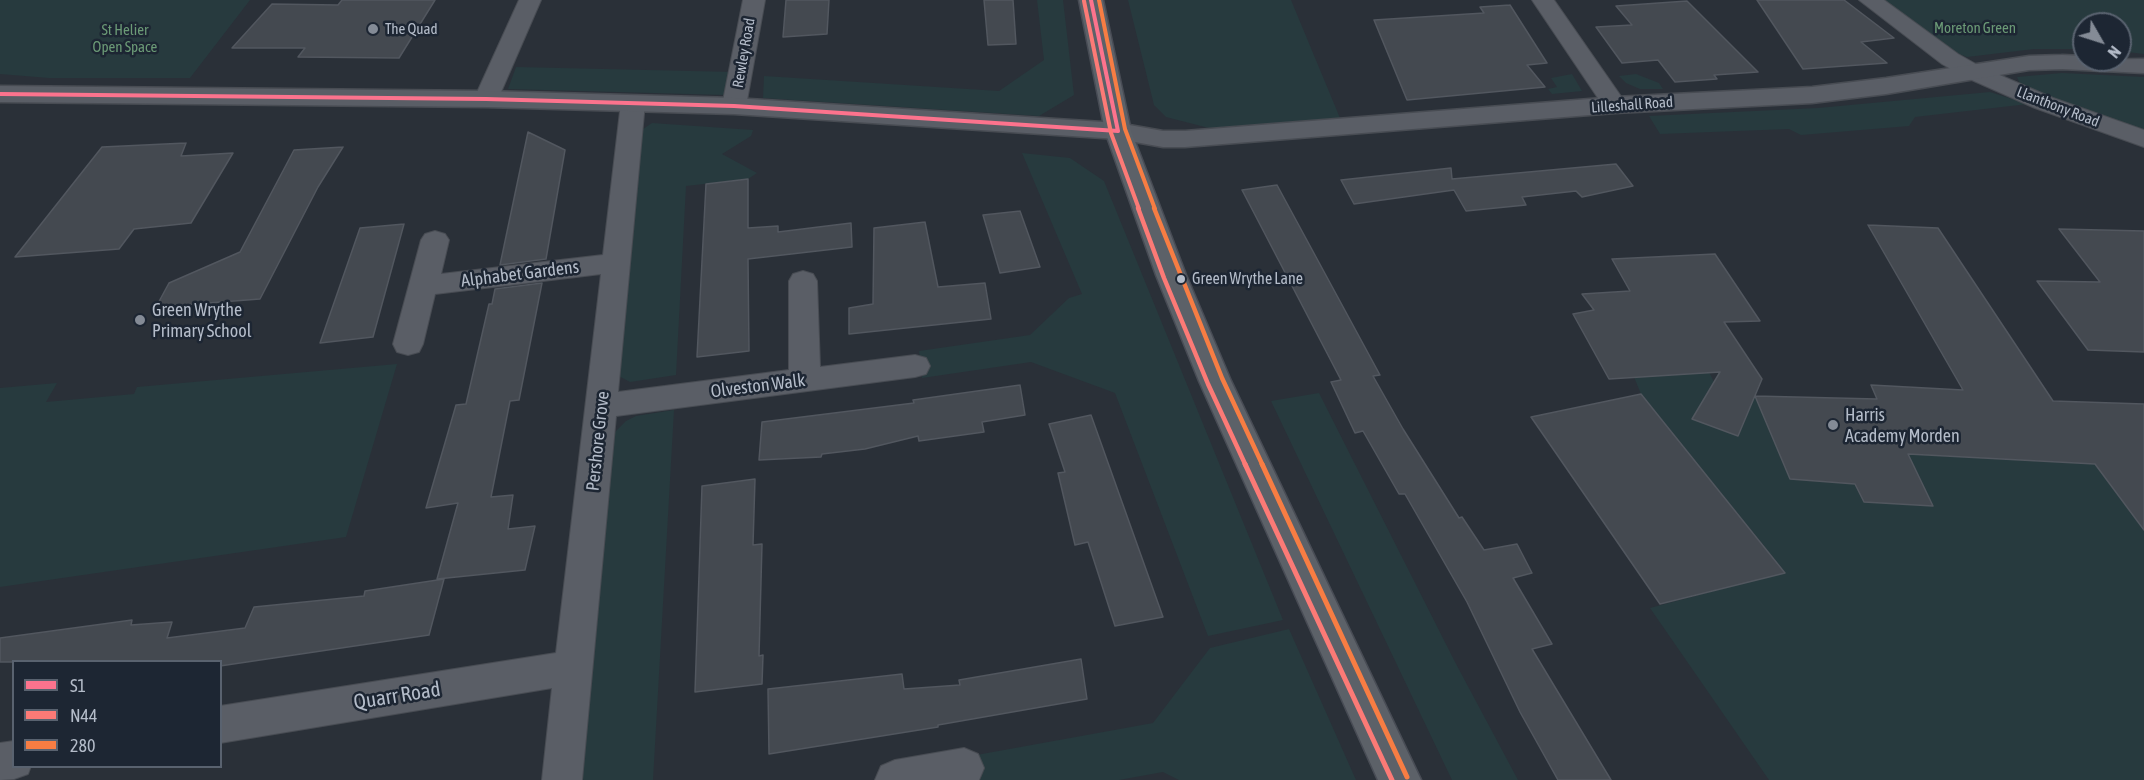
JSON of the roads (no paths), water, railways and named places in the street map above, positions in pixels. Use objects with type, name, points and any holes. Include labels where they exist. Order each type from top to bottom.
[{"type":"main road","points":[[1091,0],[1118,131],[1171,275],[1215,381],[1400,780]]},
{"type":"street","points":[[486,99],[530,0]]},
{"type":"street","name":"Rewley Road","points":[[734,106],[754,0]]},
{"type":"street","points":[[1543,0],[1615,105]]},
{"type":"street","name":"Llanthony Road","points":[[1870,0],[1950,59],[1973,72],[2044,103],[2144,140]]},
{"type":"street","name":"Lilleshall Road","points":[[1118,131],[1163,139],[1256,135],[1615,105],[1812,95],[2040,62],[2144,66]]},
{"type":"street","points":[[0,94],[486,99],[734,106],[1118,131]]},
{"type":"street","name":"Pershore Grove","points":[[562,780],[633,103]]},
{"type":"street","points":[[408,344],[435,240]]},
{"type":"street","name":"Alphabet Gardens","points":[[423,286],[616,263]]},
{"type":"street","points":[[803,281],[805,380]]},
{"type":"street","name":"Olveston Walk","points":[[601,406],[915,366]]},
{"type":"street","name":"Quarr Road","points":[[222,725],[574,667]]},
{"type":"street","points":[[895,780],[964,768]]},
{"type":"place","name":"The Quad","points":[[373,29]]},
{"type":"place","name":"Green Wrythe Lane","points":[[1181,279]]},
{"type":"place","name":"Green Wrythe Primary School","points":[[140,320]]},
{"type":"place","name":"Harris Academy Morden","points":[[1833,425]]},
{"type":"park label","name":"Moreton Green","points":[[1975,28]]},
{"type":"park label","name":"St Helier Open Space","points":[[125,38]]}]
